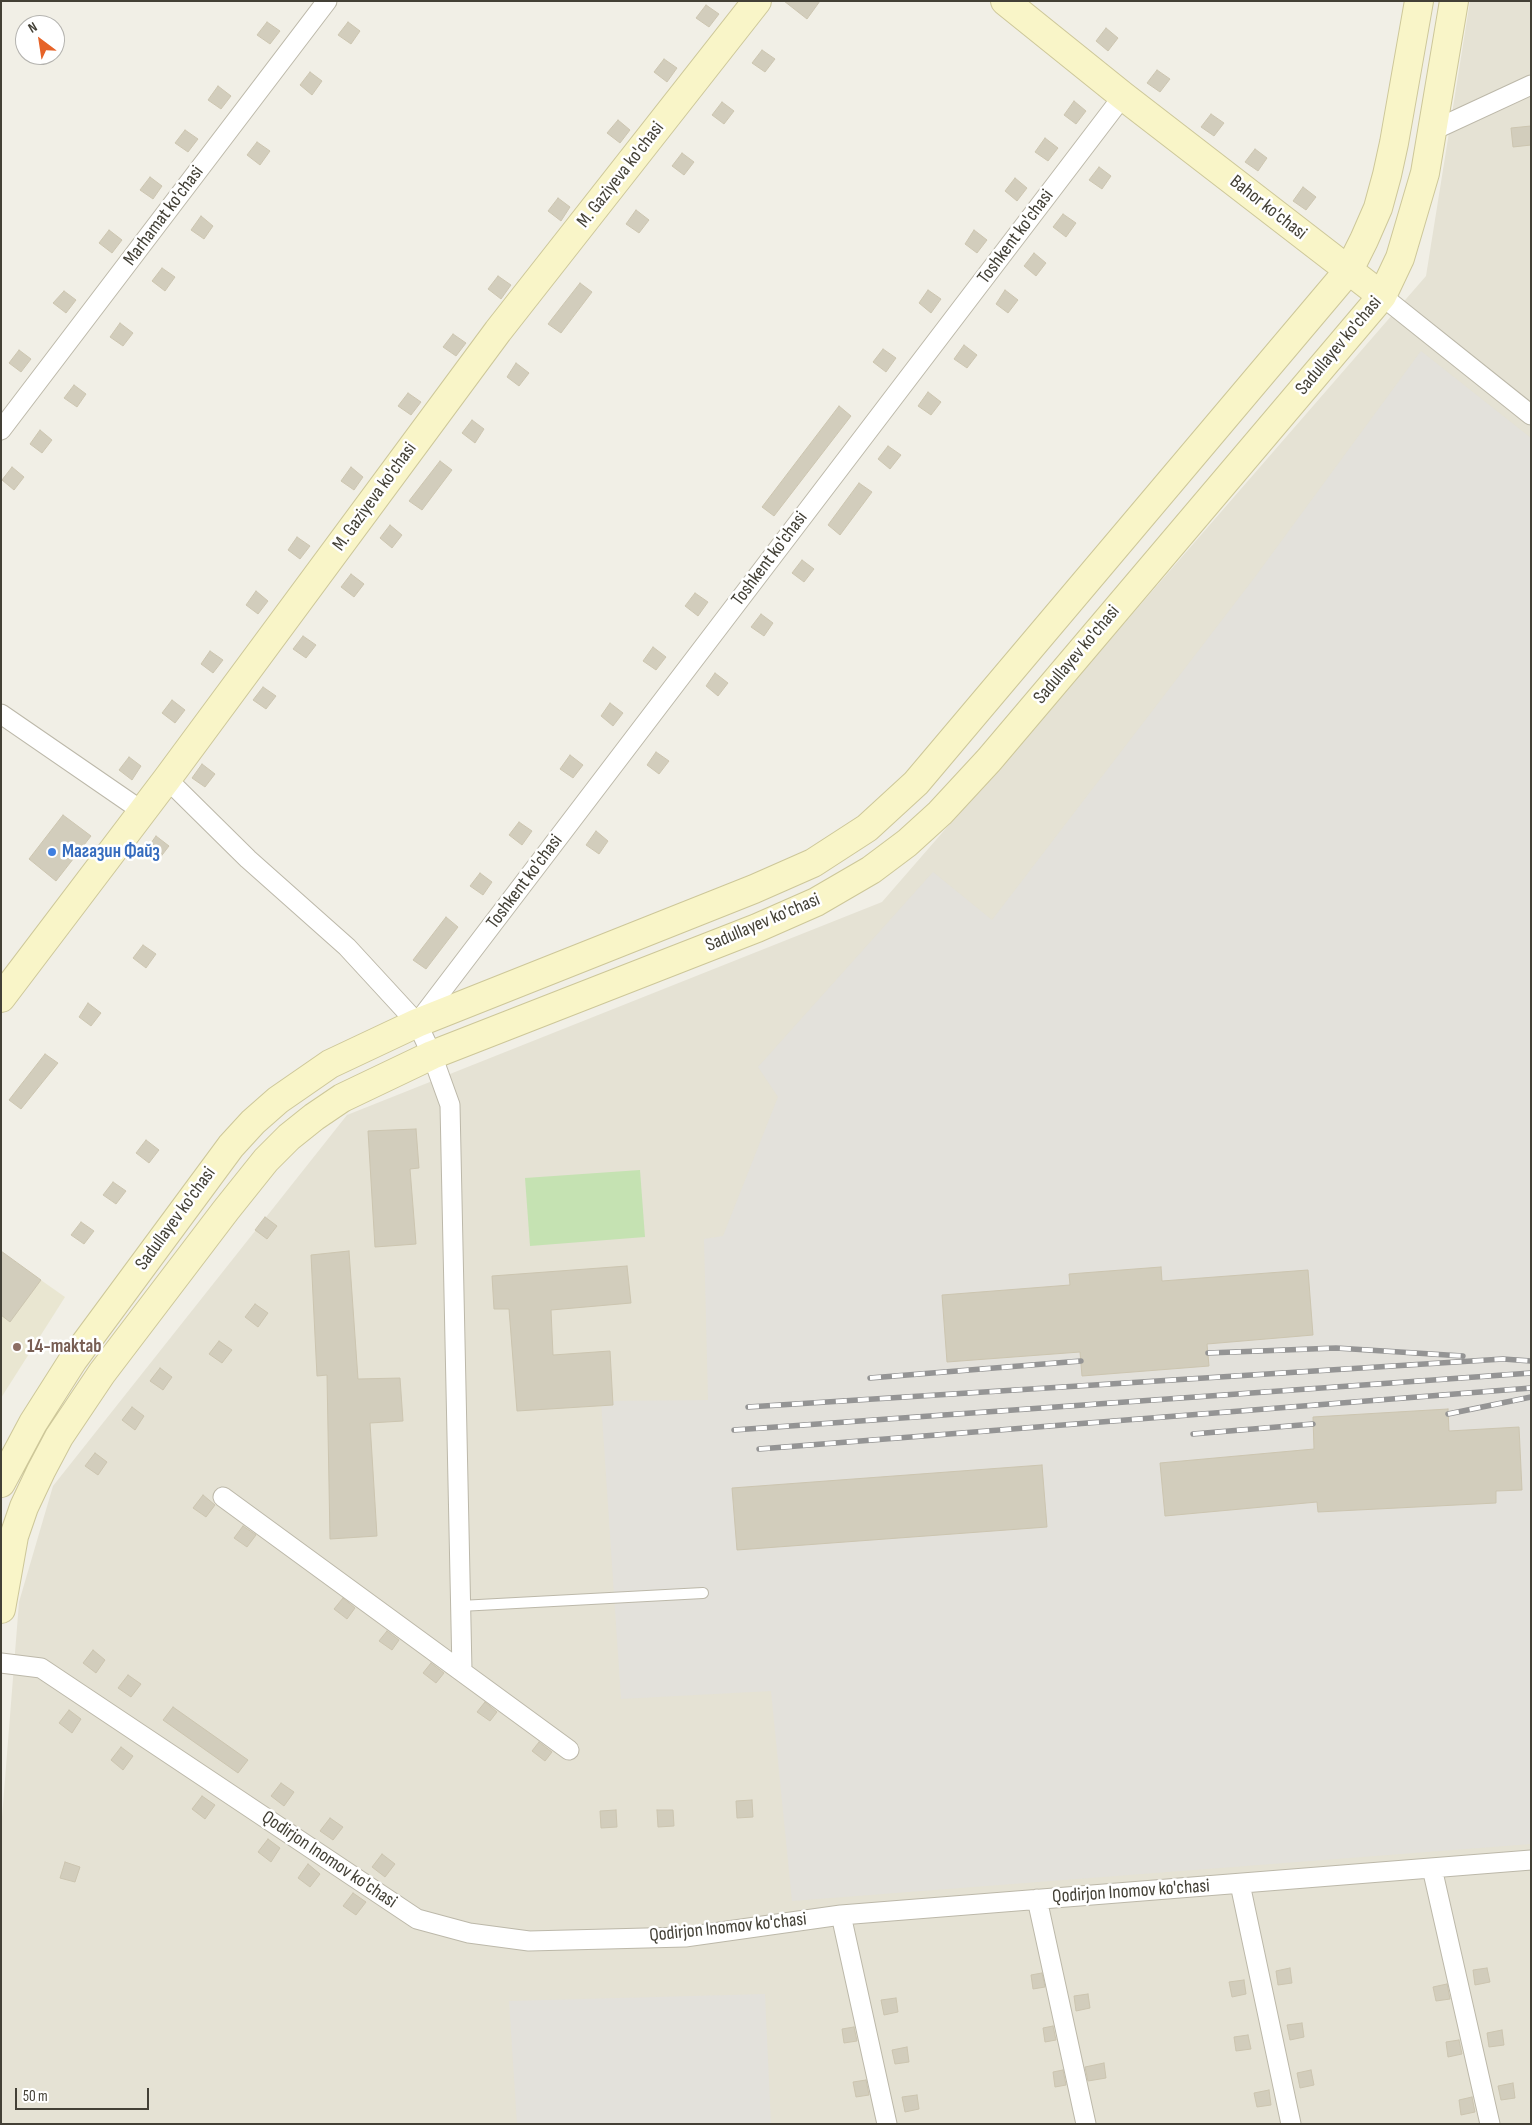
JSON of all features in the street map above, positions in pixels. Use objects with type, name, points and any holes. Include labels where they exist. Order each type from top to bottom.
[{"type":"main road","name":"M. Gaziyeva ko'chasi","points":[[1,998],[167,779],[498,331],[757,1]]},
{"type":"main road","name":"Bahor ko'chasi","points":[[1005,1],[1123,96],[1382,296]]},
{"type":"main road","name":"Sadullayev ko'chasi","points":[[1,1482],[33,1422],[73,1360],[231,1146],[259,1117],[304,1081],[357,1050],[417,1023],[754,889],[813,863],[867,828],[916,784],[1349,270],[1378,208],[1387,175],[1418,1]]},
{"type":"main road","name":"Sadullayev ko'chasi","points":[[1,1609],[14,1536],[24,1507],[59,1437],[102,1373],[226,1210],[266,1160],[314,1117],[342,1098],[432,1055],[757,928],[816,902],[871,870],[907,843],[940,813],[989,760],[1382,296],[1400,258],[1414,216],[1434,130],[1454,1]]},
{"type":"street","name":"Marhamat ko'chasi","points":[[1,430],[327,1]]},
{"type":"street","points":[[1434,130],[1531,86]]},
{"type":"street","name":"Toshkent ko'chasi","points":[[417,1023],[1123,96]]},
{"type":"street","name":"Bahor ko'chasi","points":[[1382,296],[1531,415]]},
{"type":"street","points":[[1,714],[142,811]]},
{"type":"street","points":[[167,779],[248,859],[346,948],[417,1023],[432,1055],[450,1105],[462,1671]]},
{"type":"street","points":[[223,1497],[569,1750]]},
{"type":"street","name":"Qodirjon Inomov ko'chasi","points":[[1,1663],[41,1668],[417,1919],[469,1933],[529,1941],[684,1937],[841,1915],[1531,1860]]},
{"type":"street","points":[[1432,1868],[1490,2124]]},
{"type":"street","points":[[1240,1884],[1291,2124]]},
{"type":"street","points":[[1037,1898],[1086,2124]]},
{"type":"street","points":[[841,1915],[887,2124]]},
{"type":"lane","points":[[460,1606],[703,1593]]},
{"type":"shaded area","points":[[1470,1],[1531,1],[1531,2124],[1,2124],[1,1830],[19,1602],[53,1486],[347,1115],[882,902],[1426,276]]},
{"type":"shaded area","points":[[1421,351],[1531,438],[1531,1844],[792,1901],[771,1691],[621,1699],[601,1401],[708,1400],[704,1239],[723,1236],[778,1097],[758,1067],[933,872],[992,920],[1255,577]]},
{"type":"shaded area","name":"14-maktab","points":[[1,1252],[65,1297],[1,1398]]},
{"type":"shaded area","points":[[765,1994],[771,2124],[517,2124],[509,2001]]},
{"type":"green space","points":[[640,1170],[645,1237],[530,1246],[525,1178]]},
{"type":"building","points":[[784,1],[820,1],[807,19]]},
{"type":"building","points":[[706,5],[719,14],[709,27],[696,18]]},
{"type":"building","points":[[267,22],[280,31],[270,44],[257,35]]},
{"type":"building","points":[[348,22],[360,31],[351,44],[338,35]]},
{"type":"building","points":[[1106,28],[1118,38],[1108,51],[1096,41]]},
{"type":"building","points":[[762,50],[775,59],[765,72],[752,63]]},
{"type":"building","points":[[664,59],[677,68],[667,82],[654,72]]},
{"type":"building","points":[[1157,70],[1170,79],[1160,92],[1147,83]]},
{"type":"building","points":[[310,72],[322,81],[312,95],[300,85]]},
{"type":"building","points":[[218,86],[231,96],[221,109],[208,100]]},
{"type":"building","points":[[1074,101],[1086,111],[1076,124],[1064,115]]},
{"type":"building","points":[[722,102],[734,111],[724,124],[712,115]]},
{"type":"building","points":[[1211,114],[1224,123],[1214,136],[1201,127]]},
{"type":"building","points":[[618,120],[630,130],[620,143],[607,133]]},
{"type":"building","points":[[1531,126],[1531,145],[1513,147],[1511,128]]},
{"type":"building","points":[[185,130],[198,139],[188,152],[175,143]]},
{"type":"building","points":[[1045,138],[1058,148],[1048,161],[1035,152]]},
{"type":"building","points":[[257,142],[270,151],[260,165],[247,155]]},
{"type":"building","points":[[1255,149],[1267,158],[1258,171],[1245,162]]},
{"type":"building","points":[[682,153],[694,162],[684,175],[672,166]]},
{"type":"building","points":[[1099,167],[1111,176],[1102,189],[1089,180]]},
{"type":"building","points":[[150,177],[162,186],[153,199],[140,190]]},
{"type":"building","points":[[1015,178],[1027,188],[1017,201],[1005,191]]},
{"type":"building","points":[[1303,187],[1316,197],[1306,210],[1293,201]]},
{"type":"building","points":[[558,198],[570,207],[561,221],[548,211]]},
{"type":"building","points":[[636,210],[649,220],[639,233],[626,224]]},
{"type":"building","points":[[1063,214],[1076,223],[1066,237],[1053,227]]},
{"type":"building","points":[[201,216],[213,226],[204,239],[191,230]]},
{"type":"building","points":[[109,230],[122,240],[112,253],[99,243]]},
{"type":"building","points":[[974,230],[987,240],[977,253],[965,244]]},
{"type":"building","points":[[1034,253],[1046,263],[1036,276],[1024,266]]},
{"type":"building","points":[[162,268],[175,277],[165,291],[152,281]]},
{"type":"building","points":[[498,276],[511,285],[501,299],[488,289]]},
{"type":"building","points":[[580,283],[592,292],[561,333],[548,324]]},
{"type":"building","points":[[928,290],[941,299],[931,313],[919,303]]},
{"type":"building","points":[[1005,290],[1018,300],[1008,313],[996,304]]},
{"type":"building","points":[[64,291],[76,300],[66,313],[53,303]]},
{"type":"building","points":[[120,323],[133,333],[123,346],[110,337]]},
{"type":"building","points":[[453,334],[466,343],[456,356],[443,347]]},
{"type":"building","points":[[964,345],[977,355],[967,368],[954,359]]},
{"type":"building","points":[[883,349],[896,358],[886,372],[873,362]]},
{"type":"building","points":[[19,350],[31,359],[21,372],[9,363]]},
{"type":"building","points":[[516,363],[529,373],[519,386],[507,377]]},
{"type":"building","points":[[74,385],[86,394],[77,407],[64,398]]},
{"type":"building","points":[[928,392],[941,402],[931,415],[918,406]]},
{"type":"building","points":[[408,393],[421,402],[411,415],[398,406]]},
{"type":"building","points":[[839,406],[851,416],[774,516],[762,507]]},
{"type":"building","points":[[472,420],[484,429],[475,443],[462,433]]},
{"type":"building","points":[[40,430],[52,440],[42,453],[30,444]]},
{"type":"building","points":[[888,446],[901,455],[890,469],[878,459]]},
{"type":"building","points":[[440,461],[452,470],[422,510],[409,501]]},
{"type":"building","points":[[12,467],[24,477],[14,490],[2,480]]},
{"type":"building","points":[[351,467],[363,477],[354,490],[341,481]]},
{"type":"building","points":[[859,483],[872,492],[840,535],[828,525]]},
{"type":"building","points":[[390,525],[402,535],[392,548],[380,538]]},
{"type":"building","points":[[297,537],[310,546],[300,559],[288,550]]},
{"type":"building","points":[[802,560],[814,569],[804,582],[792,573]]},
{"type":"building","points":[[351,574],[364,584],[354,597],[341,587]]},
{"type":"building","points":[[256,591],[268,601],[258,614],[246,605]]},
{"type":"building","points":[[695,593],[708,602],[698,616],[685,606]]},
{"type":"building","points":[[761,614],[773,623],[764,636],[751,627]]},
{"type":"building","points":[[303,636],[316,645],[306,658],[293,649]]},
{"type":"building","points":[[653,647],[666,657],[656,670],[643,661]]},
{"type":"building","points":[[210,651],[223,660],[213,673],[201,664]]},
{"type":"building","points":[[715,673],[728,683],[718,696],[706,686]]},
{"type":"building","points":[[263,687],[276,696],[266,709],[253,700]]},
{"type":"building","points":[[172,700],[185,710],[175,723],[162,713]]},
{"type":"building","points":[[610,703],[623,713],[613,726],[601,716]]},
{"type":"building","points":[[656,752],[669,761],[659,774],[647,765]]},
{"type":"building","points":[[570,755],[583,765],[573,778],[560,769]]},
{"type":"building","points":[[129,757],[141,766],[132,780],[119,770]]},
{"type":"building","points":[[202,764],[215,774],[205,787],[192,778]]},
{"type":"building","points":[[63,815],[91,836],[56,881],[29,859]]},
{"type":"building","points":[[519,822],[532,831],[522,845],[509,835]]},
{"type":"building","points":[[596,831],[608,841],[599,854],[586,845]]},
{"type":"building","points":[[156,836],[169,846],[159,859],[146,850]]},
{"type":"building","points":[[480,873],[492,882],[483,895],[470,886]]},
{"type":"building","points":[[446,917],[458,927],[426,969],[413,960]]},
{"type":"building","points":[[143,945],[156,954],[146,968],[133,958]]},
{"type":"building","points":[[88,1003],[101,1013],[91,1026],[79,1017]]},
{"type":"building","points":[[45,1054],[58,1063],[21,1109],[9,1100]]},
{"type":"building","points":[[416,1129],[419,1168],[410,1169],[416,1244],[375,1247],[368,1131]]},
{"type":"building","points":[[146,1140],[159,1150],[149,1163],[136,1153]]},
{"type":"building","points":[[113,1182],[126,1191],[116,1204],[103,1195]]},
{"type":"building","points":[[265,1217],[277,1226],[267,1239],[255,1230]]},
{"type":"building","points":[[81,1222],[94,1231],[84,1244],[71,1235]]},
{"type":"building","points":[[1,1251],[41,1280],[10,1322],[1,1315]]},
{"type":"building","points":[[349,1251],[358,1379],[400,1378],[403,1421],[370,1423],[377,1536],[330,1539],[327,1375],[317,1376],[311,1255]]},
{"type":"building","points":[[627,1266],[631,1303],[551,1310],[553,1355],[610,1351],[613,1405],[517,1411],[509,1309],[494,1309],[492,1276]]},
{"type":"building","points":[[1161,1267],[1162,1281],[1308,1270],[1313,1335],[1207,1344],[1209,1366],[1082,1376],[1080,1352],[947,1362],[942,1295],[1070,1285],[1069,1274]]},
{"type":"building","points":[[255,1304],[268,1313],[258,1327],[245,1317]]},
{"type":"building","points":[[219,1341],[232,1350],[222,1363],[209,1354]]},
{"type":"building","points":[[160,1368],[172,1377],[163,1390],[150,1381]]},
{"type":"building","points":[[132,1407],[144,1416],[135,1430],[122,1420]]},
{"type":"building","points":[[1448,1409],[1449,1431],[1519,1427],[1522,1490],[1496,1491],[1496,1503],[1318,1512],[1317,1502],[1165,1516],[1160,1463],[1314,1449],[1313,1417]]},
{"type":"building","points":[[95,1453],[107,1462],[98,1475],[85,1466]]},
{"type":"building","points":[[1042,1465],[1047,1527],[737,1550],[732,1488]]},
{"type":"building","points":[[203,1495],[215,1505],[206,1517],[193,1508]]},
{"type":"building","points":[[243,1526],[256,1535],[247,1547],[234,1538]]},
{"type":"building","points":[[343,1598],[355,1608],[347,1619],[334,1609]]},
{"type":"building","points":[[387,1631],[399,1640],[392,1650],[379,1641]]},
{"type":"building","points":[[93,1650],[105,1660],[96,1673],[83,1663]]},
{"type":"building","points":[[431,1663],[444,1673],[436,1683],[423,1673]]},
{"type":"building","points":[[128,1675],[141,1684],[131,1697],[118,1688]]},
{"type":"building","points":[[485,1702],[497,1712],[490,1721],[477,1712]]},
{"type":"building","points":[[173,1707],[248,1760],[238,1773],[163,1720]]},
{"type":"building","points":[[69,1710],[81,1719],[72,1733],[59,1723]]},
{"type":"building","points":[[539,1742],[552,1752],[545,1761],[532,1751]]},
{"type":"building","points":[[121,1747],[133,1756],[123,1770],[111,1760]]},
{"type":"building","points":[[281,1783],[294,1792],[284,1806],[271,1796]]},
{"type":"building","points":[[202,1796],[215,1805],[205,1819],[192,1809]]},
{"type":"building","points":[[752,1800],[753,1817],[737,1818],[736,1801]]},
{"type":"building","points":[[616,1810],[617,1827],[601,1828],[600,1811]]},
{"type":"building","points":[[657,1810],[673,1810],[674,1826],[658,1827]]},
{"type":"building","points":[[330,1818],[343,1827],[333,1840],[320,1831]]},
{"type":"building","points":[[268,1839],[280,1848],[271,1862],[258,1852]]},
{"type":"building","points":[[382,1854],[395,1864],[385,1877],[372,1867]]},
{"type":"building","points":[[65,1862],[80,1867],[75,1882],[60,1878]]},
{"type":"building","points":[[308,1864],[320,1874],[310,1887],[298,1878]]},
{"type":"building","points":[[353,1893],[366,1902],[356,1915],[343,1906]]},
{"type":"building","points":[[1290,1968],[1292,1983],[1278,1985],[1276,1971]]},
{"type":"building","points":[[1487,1968],[1490,1982],[1475,1985],[1473,1970]]},
{"type":"building","points":[[1042,1973],[1045,1987],[1033,1989],[1031,1975]]},
{"type":"building","points":[[1244,1980],[1246,1994],[1232,1997],[1229,1982]]},
{"type":"building","points":[[1447,1984],[1450,1999],[1436,2001],[1433,1987]]},
{"type":"building","points":[[1088,1994],[1090,2008],[1076,2011],[1074,1996]]},
{"type":"building","points":[[896,1998],[898,2012],[884,2015],[881,2000]]},
{"type":"building","points":[[1302,2023],[1304,2037],[1290,2040],[1287,2025]]},
{"type":"building","points":[[1053,2026],[1056,2040],[1045,2042],[1043,2028]]},
{"type":"building","points":[[854,2027],[857,2041],[844,2043],[842,2029]]},
{"type":"building","points":[[1502,2030],[1504,2045],[1489,2047],[1487,2033]]},
{"type":"building","points":[[1248,2035],[1251,2049],[1236,2051],[1234,2037]]},
{"type":"building","points":[[1459,2040],[1462,2054],[1448,2057],[1446,2042]]},
{"type":"building","points":[[907,2047],[909,2062],[895,2064],[892,2050]]},
{"type":"building","points":[[1104,2063],[1106,2078],[1088,2081],[1085,2067]]},
{"type":"building","points":[[1063,2070],[1066,2085],[1055,2087],[1053,2072]]},
{"type":"building","points":[[1311,2070],[1314,2085],[1300,2088],[1297,2073]]},
{"type":"building","points":[[866,2080],[869,2095],[856,2097],[853,2082]]},
{"type":"building","points":[[1513,2083],[1515,2098],[1501,2100],[1498,2086]]},
{"type":"building","points":[[1269,2090],[1271,2105],[1257,2107],[1254,2093]]},
{"type":"building","points":[[917,2095],[919,2109],[905,2112],[902,2097]]},
{"type":"building","points":[[1472,2097],[1475,2112],[1461,2115],[1459,2100]]},
{"type":"railway","points":[[1208,1353],[1336,1348],[1463,1356]]},
{"type":"railway","points":[[748,1407],[1503,1359],[1531,1361]]},
{"type":"railway","points":[[870,1378],[1081,1361]]},
{"type":"railway","points":[[734,1430],[1531,1373]]},
{"type":"railway","points":[[759,1449],[1531,1388]]},
{"type":"railway","points":[[1448,1414],[1531,1397]]},
{"type":"railway","points":[[1193,1434],[1313,1424]]},
{"type":"place","name":"Магазин Файз","points":[[52,852]]},
{"type":"place","name":"14-maktab","points":[[17,1347]]}]
